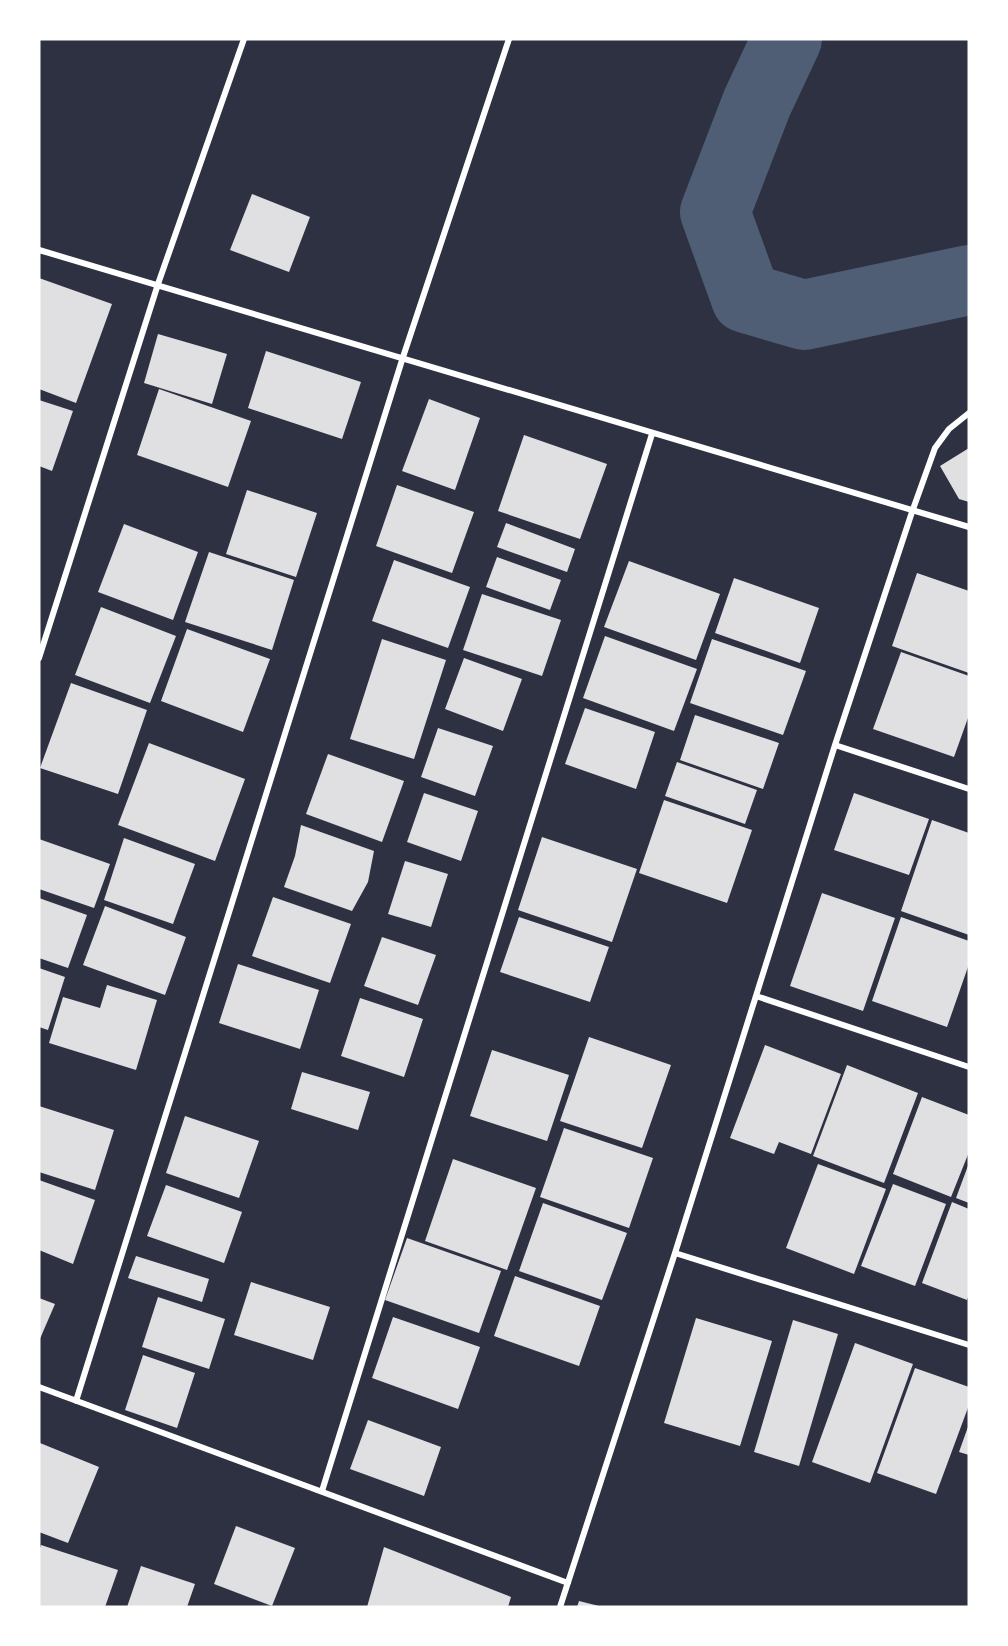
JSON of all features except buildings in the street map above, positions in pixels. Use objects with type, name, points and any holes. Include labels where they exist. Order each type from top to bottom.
[{"type":"street","points":[[39,658],[158,284],[244,39]]},
{"type":"street","points":[[76,1401],[404,357],[509,39]]},
{"type":"street","points":[[39,250],[404,357],[912,512],[969,527]]},
{"type":"street","points":[[560,1607],[675,1253],[835,745],[912,512],[935,448],[949,429],[969,412]]},
{"type":"street","points":[[322,1491],[652,434]]},
{"type":"street","points":[[835,745],[969,789]]},
{"type":"street","points":[[756,996],[969,1067]]},
{"type":"street","points":[[675,1253],[969,1345]]},
{"type":"street","points":[[39,1387],[568,1583]]},
{"type":"waterway","points":[[787,39],[757,103],[715,212],[746,298],[804,315],[969,280]]}]
